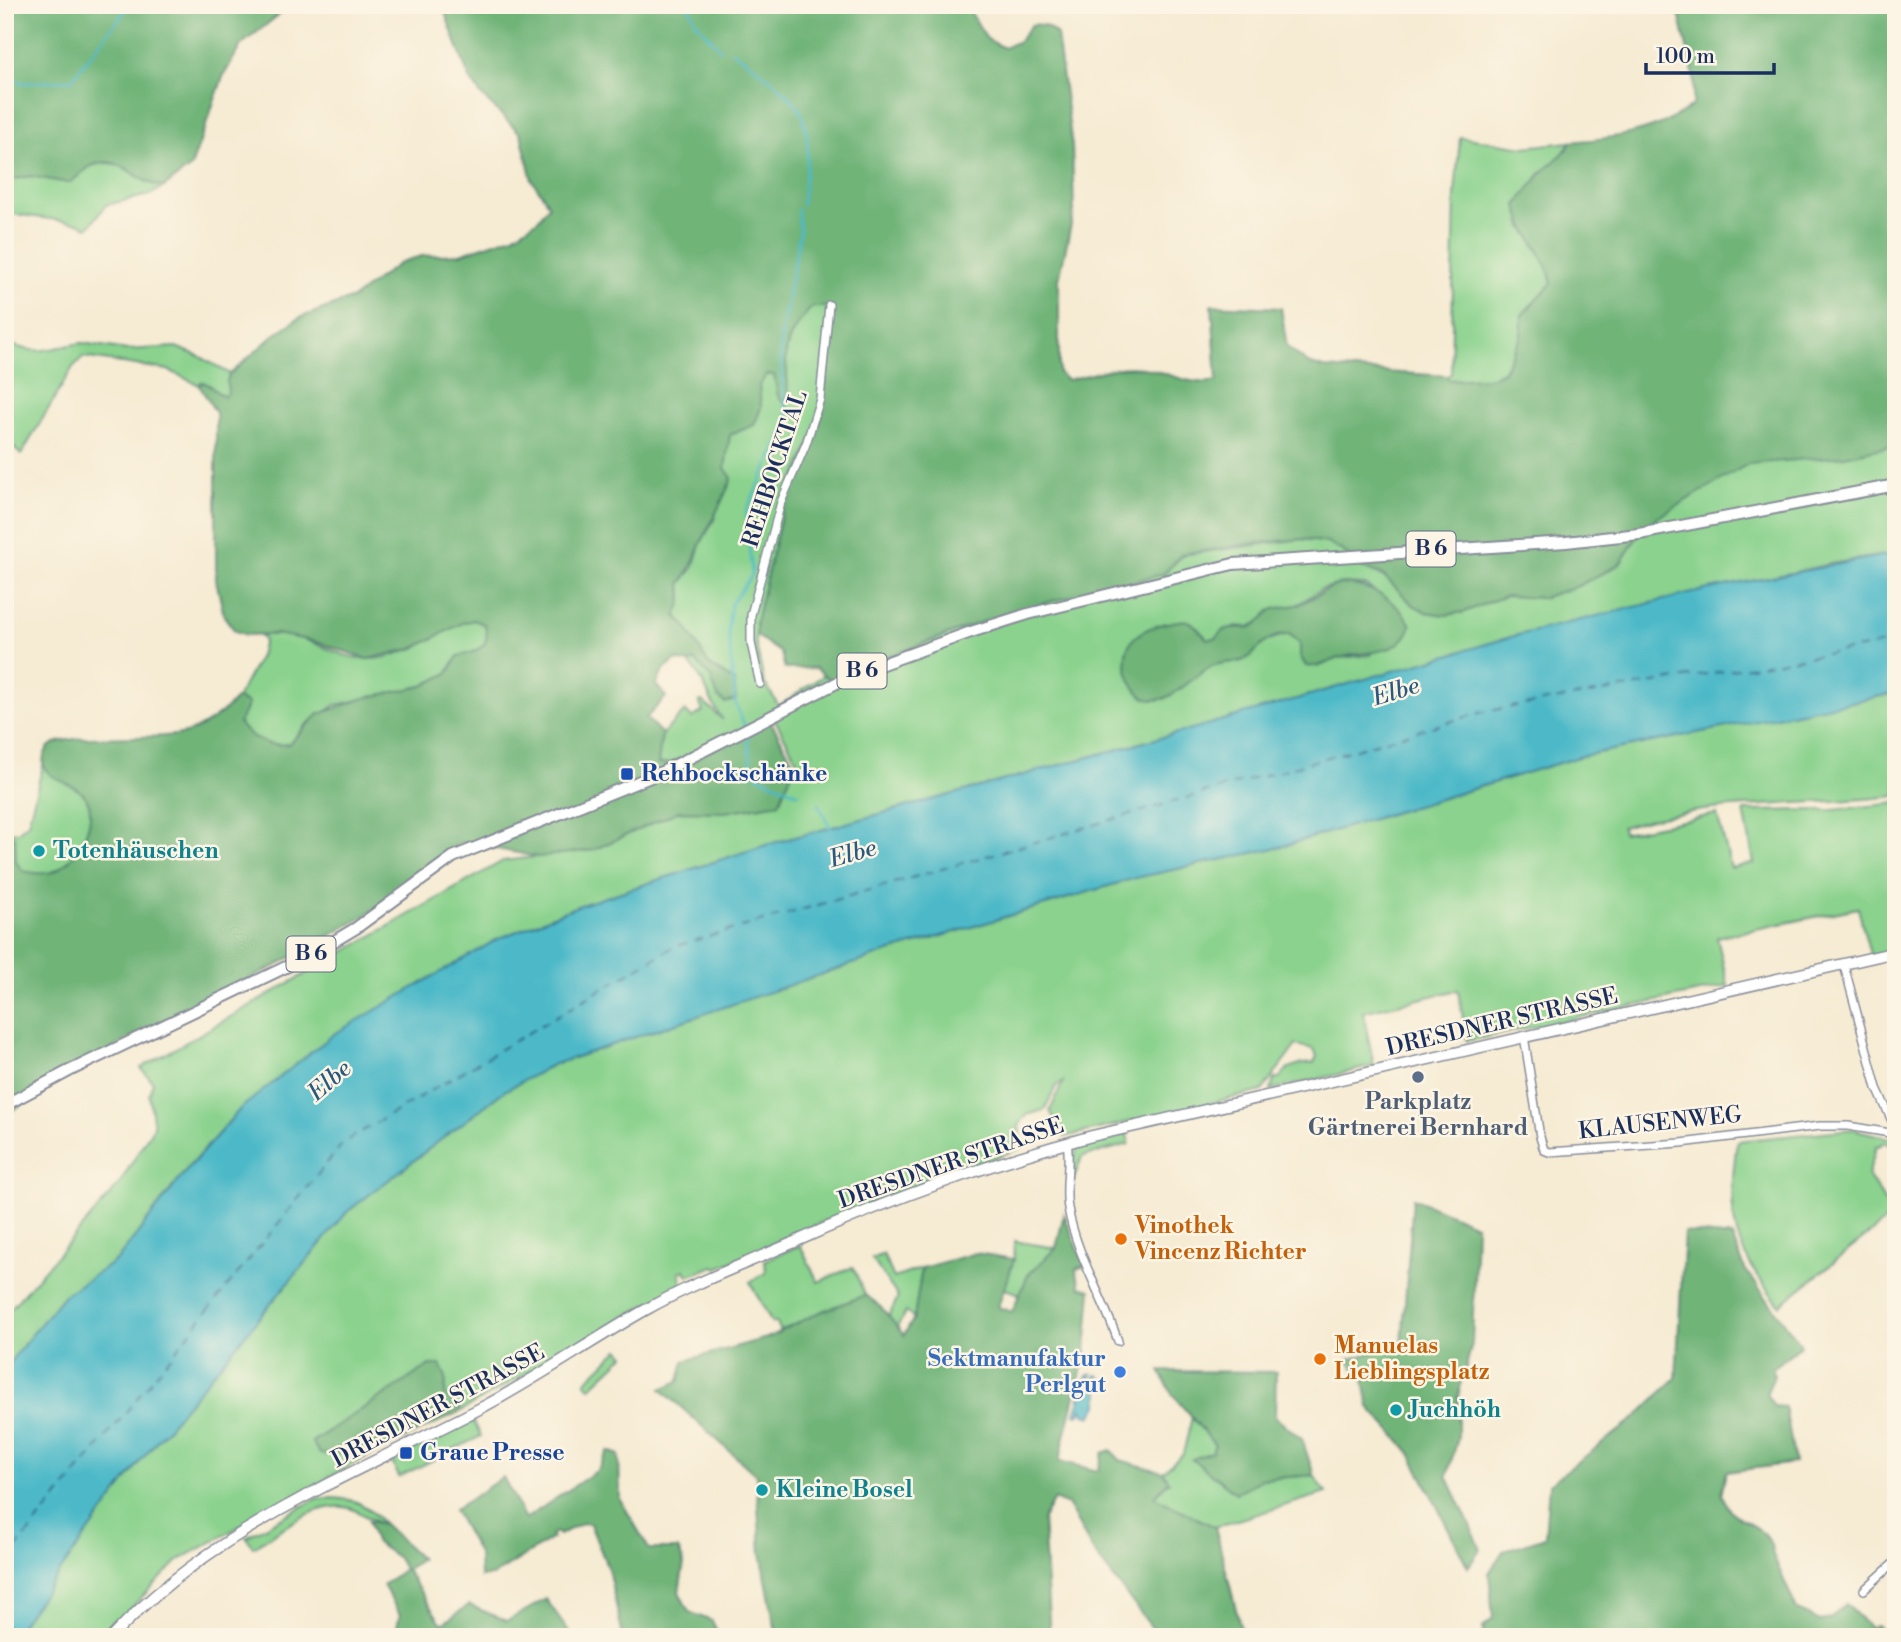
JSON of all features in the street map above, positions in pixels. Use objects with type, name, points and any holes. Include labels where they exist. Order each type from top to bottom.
[{"type":"main road","name":"B 6","points":[[5,1105],[69,1071],[311,955],[356,928],[453,858],[660,773],[841,680],[915,651],[1028,614],[1184,573],[1233,564],[1566,542],[1639,534],[1896,485]]},
{"type":"main road","name":"DRESDNER STRASSE","points":[[112,1637],[162,1587],[203,1556],[322,1489],[492,1402],[648,1308],[840,1220],[992,1165],[1067,1142],[1896,952]]},
{"type":"street","name":"REHBOCKTAL","points":[[760,684],[751,643],[751,615],[781,502],[818,408],[829,305]]},
{"type":"street","points":[[1844,965],[1877,1088],[1896,1132]]},
{"type":"street","name":"KLAUSENWEG","points":[[1524,1036],[1540,1137],[1544,1150],[1549,1152],[1681,1143],[1819,1126],[1847,1126],[1896,1132]]},
{"type":"street","points":[[1067,1142],[1068,1209],[1093,1285],[1104,1302],[1118,1341]]},
{"type":"street","points":[[1864,1590],[1896,1561]]},
{"type":"green space","points":[[5,5],[291,5],[241,45],[223,77],[191,167],[164,187],[154,185],[120,165],[102,162],[91,166],[68,183],[30,176],[5,181]]},
{"type":"green space","points":[[442,5],[966,5],[987,39],[1004,48],[1019,41],[1031,25],[1045,26],[1057,35],[1072,146],[1074,211],[1059,279],[1059,373],[1067,380],[1133,367],[1189,381],[1207,382],[1217,381],[1212,305],[1281,308],[1287,347],[1308,363],[1324,368],[1447,376],[1448,380],[1490,378],[1504,371],[1521,337],[1522,315],[1552,283],[1517,205],[1541,173],[1568,149],[1570,142],[1601,139],[1651,128],[1681,114],[1693,104],[1694,77],[1677,5],[1896,5],[1896,445],[1844,456],[1748,464],[1658,517],[1639,534],[1620,564],[1578,586],[1542,598],[1505,596],[1464,612],[1446,615],[1426,612],[1412,604],[1382,574],[1358,566],[1343,551],[1327,543],[1303,539],[1258,543],[1182,554],[1164,574],[1056,600],[982,622],[850,670],[841,680],[830,680],[816,668],[785,669],[781,653],[757,636],[756,622],[784,504],[822,416],[833,307],[812,307],[799,322],[787,345],[787,407],[778,396],[774,375],[766,375],[759,386],[761,408],[754,425],[730,435],[725,468],[732,478],[681,583],[682,601],[676,616],[685,625],[709,665],[734,681],[736,700],[725,703],[718,697],[710,676],[694,660],[689,663],[676,660],[663,671],[656,685],[666,697],[646,718],[662,734],[658,764],[671,763],[770,720],[795,765],[779,803],[724,812],[679,811],[593,850],[538,857],[461,842],[365,916],[274,967],[132,1037],[5,1115],[5,830],[15,838],[16,862],[23,871],[47,873],[63,866],[71,858],[89,826],[89,804],[84,795],[45,768],[43,763],[48,748],[71,739],[156,737],[189,732],[215,718],[237,698],[248,704],[239,723],[249,734],[274,745],[289,744],[319,714],[364,698],[423,686],[448,673],[458,656],[471,653],[485,643],[484,624],[474,620],[462,623],[415,648],[368,659],[313,641],[276,634],[247,635],[235,631],[224,616],[216,580],[216,413],[199,385],[204,382],[224,397],[228,392],[227,381],[230,374],[274,335],[299,318],[353,298],[401,262],[422,256],[460,254],[513,236],[538,220],[549,205],[532,180],[521,134],[481,95],[469,77]]},
{"type":"green space","points":[[1460,137],[1524,147],[1570,142],[1520,222],[1548,265],[1552,283],[1522,315],[1521,337],[1504,370],[1490,378],[1447,380],[1447,376],[1451,374],[1455,194]]},
{"type":"green space","points":[[103,163],[120,166],[148,182],[164,187],[149,195],[106,205],[88,228],[79,223],[5,213],[5,181],[30,176],[68,183],[91,166]]},
{"type":"green space","points":[[812,306],[833,306],[822,416],[784,504],[756,622],[756,645],[764,682],[779,706],[824,675],[830,680],[982,622],[1174,564],[1182,555],[1303,539],[1327,543],[1343,551],[1358,566],[1388,579],[1412,604],[1426,612],[1446,615],[1464,612],[1505,595],[1542,598],[1620,564],[1639,534],[1658,517],[1748,463],[1844,456],[1896,445],[1896,553],[1830,564],[1518,635],[1185,731],[766,845],[575,907],[498,939],[434,977],[241,1108],[185,1171],[117,1260],[63,1296],[5,1368],[5,1315],[118,1186],[154,1126],[149,1095],[153,1082],[141,1068],[503,861],[593,850],[679,811],[724,812],[779,803],[795,765],[799,764],[774,718],[671,763],[657,764],[662,734],[685,711],[692,718],[703,711],[699,702],[702,701],[723,720],[689,663],[694,660],[710,676],[718,697],[734,681],[709,665],[685,625],[676,616],[682,601],[681,583],[693,568],[700,545],[715,518],[730,434],[761,408],[759,386],[766,375],[774,374],[778,396],[788,400],[786,350],[801,319]],"holes":[[[1340,584],[1365,585],[1394,605],[1370,655],[1339,658],[1318,667],[1300,656],[1300,644],[1289,634],[1264,641],[1243,660],[1213,665],[1165,699],[1126,652],[1139,635],[1153,627],[1191,622],[1207,639],[1216,638],[1235,626],[1249,627],[1260,622],[1270,611],[1295,606],[1322,589]]]},
{"type":"green space","points":[[82,343],[127,350],[176,347],[199,356],[230,374],[227,381],[228,392],[224,397],[220,397],[210,385],[201,382],[199,385],[168,370],[83,357],[73,367],[21,455],[5,438],[5,347],[10,344],[30,350],[46,350]]},
{"type":"green space","points":[[1340,584],[1371,590],[1390,601],[1411,625],[1406,636],[1391,648],[1381,651],[1306,666],[1300,656],[1300,644],[1289,634],[1280,635],[1268,640],[1244,660],[1212,666],[1173,694],[1156,700],[1142,696],[1130,679],[1126,657],[1128,648],[1138,635],[1146,630],[1167,623],[1187,621],[1207,639],[1216,638],[1224,630],[1251,627],[1272,610],[1300,604]]},
{"type":"green space","points":[[474,620],[484,624],[488,634],[487,641],[478,651],[453,663],[448,673],[423,686],[336,705],[307,724],[289,744],[274,745],[261,741],[249,734],[239,723],[248,704],[237,698],[260,656],[264,640],[260,636],[291,636],[355,658],[383,658]]},
{"type":"green space","points":[[1896,693],[1896,796],[1723,808],[1655,818],[1622,827],[1623,833],[1717,814],[1731,868],[1754,863],[1744,811],[1833,810],[1896,803],[1896,952],[1871,958],[1858,908],[1717,937],[1728,986],[1467,1041],[1458,990],[1363,1012],[1374,1066],[1271,1090],[1274,1079],[1281,1077],[1287,1069],[1314,1063],[1317,1056],[1314,1049],[1296,1045],[1262,1091],[1064,1137],[1050,1111],[1063,1082],[1056,1086],[1045,1110],[1027,1115],[1019,1125],[1021,1148],[839,1215],[718,1268],[714,1266],[688,1276],[685,1270],[679,1272],[682,1285],[461,1411],[445,1394],[446,1377],[430,1365],[312,1442],[336,1455],[350,1447],[368,1456],[179,1560],[102,1637],[12,1637],[141,1460],[347,1212],[504,1091],[552,1065],[885,953],[1135,878],[1280,847],[1582,756]]},
{"type":"green space","points":[[43,765],[47,771],[84,794],[90,813],[88,827],[73,856],[62,867],[49,874],[35,876],[18,866],[9,831],[18,832],[28,823]]},
{"type":"green space","points":[[1853,1129],[1894,1139],[1892,1144],[1885,1142],[1876,1148],[1868,1175],[1893,1215],[1780,1305],[1751,1265],[1736,1229],[1732,1190],[1737,1141]]},
{"type":"green space","points":[[1127,1133],[1129,1144],[1082,1157],[1069,1192],[1073,1160],[1078,1146]]},
{"type":"green space","points":[[1413,1198],[1476,1225],[1472,1344],[1458,1396],[1458,1438],[1447,1476],[1481,1549],[1468,1567],[1409,1451],[1369,1407],[1364,1381],[1348,1360],[1402,1343]]},
{"type":"green space","points":[[1064,1214],[1085,1266],[1076,1269],[1080,1287],[1091,1290],[1086,1351],[1059,1461],[1098,1471],[1103,1453],[1111,1450],[1120,1460],[1163,1472],[1169,1481],[1154,1497],[1215,1527],[1243,1637],[1159,1637],[1092,1550],[1068,1505],[1054,1499],[1043,1519],[1050,1637],[777,1637],[761,1553],[756,1475],[661,1389],[679,1381],[684,1361],[767,1338],[820,1312],[865,1295],[882,1309],[904,1335],[914,1318],[922,1268],[976,1253],[1014,1259],[998,1307],[1012,1312],[1028,1275],[1056,1248]]},
{"type":"green space","points":[[1684,1232],[1732,1237],[1745,1269],[1801,1345],[1772,1369],[1774,1376],[1766,1394],[1774,1406],[1785,1407],[1795,1463],[1726,1472],[1721,1494],[1733,1513],[1759,1529],[1768,1539],[1797,1610],[1820,1621],[1830,1619],[1846,1604],[1870,1628],[1877,1625],[1887,1637],[1484,1637],[1483,1627],[1493,1619],[1489,1573],[1503,1551],[1545,1537],[1549,1484],[1634,1419],[1676,1378]]},
{"type":"green space","points":[[1014,1241],[1056,1248],[1028,1275],[1020,1294],[1005,1289],[1014,1259]]},
{"type":"green space","points":[[800,1245],[818,1282],[853,1267],[865,1295],[781,1331],[776,1322],[772,1323],[750,1282],[766,1273],[765,1260]]},
{"type":"green space","points":[[883,1254],[894,1278],[922,1268],[914,1318],[906,1312],[897,1327],[888,1318],[898,1297],[872,1259]]},
{"type":"green space","points":[[619,1349],[625,1355],[590,1388],[585,1382]]},
{"type":"green space","points":[[430,1365],[440,1365],[446,1377],[445,1394],[461,1411],[368,1456],[350,1447],[336,1455],[320,1454],[312,1442]]},
{"type":"green space","points":[[1160,1371],[1276,1372],[1275,1417],[1302,1439],[1314,1475],[1262,1479],[1236,1493],[1192,1459],[1212,1452],[1215,1445],[1172,1394]]},
{"type":"green space","points":[[1192,1417],[1215,1445],[1212,1452],[1193,1460],[1262,1479],[1314,1475],[1326,1493],[1215,1527],[1153,1497],[1169,1482],[1163,1472],[1183,1454]]},
{"type":"green space","points":[[473,1420],[481,1436],[399,1477],[391,1460]]},
{"type":"green space","points":[[608,1451],[619,1455],[620,1499],[649,1549],[678,1549],[684,1563],[679,1592],[689,1612],[712,1621],[720,1637],[623,1637],[608,1568],[590,1524],[582,1523],[559,1535],[556,1532],[551,1535],[553,1538],[492,1576],[480,1577],[479,1555],[454,1510],[503,1477],[525,1519],[598,1470]]},
{"type":"green space","points":[[317,1498],[354,1501],[368,1509],[384,1524],[353,1509],[337,1507],[311,1513],[253,1547],[246,1537]]},
{"type":"green space","points":[[368,1521],[384,1524],[421,1559],[406,1570],[442,1624],[469,1605],[507,1621],[546,1599],[573,1637],[394,1637],[400,1615],[383,1585],[404,1569],[398,1558],[375,1542]]},
{"type":"water","name":"Elbe","points":[[1896,553],[1896,693],[1582,756],[1280,847],[1135,878],[885,953],[552,1065],[504,1091],[347,1212],[141,1460],[12,1637],[5,1637],[5,1368],[63,1296],[117,1260],[186,1171],[241,1108],[334,1034],[498,939],[575,907],[766,845],[1185,731],[1518,635],[1709,589]]},
{"type":"water","points":[[1092,1374],[1090,1378],[1093,1380],[1096,1375],[1100,1376],[1098,1405],[1091,1416],[1084,1414],[1082,1409],[1079,1415],[1075,1414],[1088,1375]]},
{"type":"waterway","points":[[5,73],[22,83],[71,80],[130,5]]},
{"type":"waterway","points":[[688,5],[696,22],[721,50]]},
{"type":"waterway","points":[[732,51],[783,90],[803,117],[807,149],[802,204]]},
{"type":"waterway","points":[[745,727],[735,702],[728,627],[731,604],[752,575],[746,511],[788,424],[781,370],[781,337],[800,231],[798,210]]},
{"type":"waterway","points":[[747,733],[752,770],[758,776],[799,794]]},
{"type":"waterway","points":[[818,804],[831,829]]},
{"type":"ferry route","points":[[5,1562],[344,1142],[673,947],[1483,712],[1896,642]]},
{"type":"place","name":"Rehbockschänke","points":[[627,774]]},
{"type":"place","name":"Totenhäuschen","points":[[39,851]]},
{"type":"place","name":"Parkplatz Gärtnerei Bernhard","points":[[1418,1077]]},
{"type":"place","name":"Vinothek Vincenz Richter","points":[[1121,1239]]},
{"type":"place","name":"Manuelas Lieblingsplatz","points":[[1320,1359]]},
{"type":"place","name":"Sektmanufaktur Perlgut","points":[[1120,1372]]},
{"type":"place","name":"Juchhöh","points":[[1396,1410]]},
{"type":"place","name":"Graue Presse","points":[[406,1453]]},
{"type":"place","name":"Kleine Bosel","points":[[762,1490]]}]
